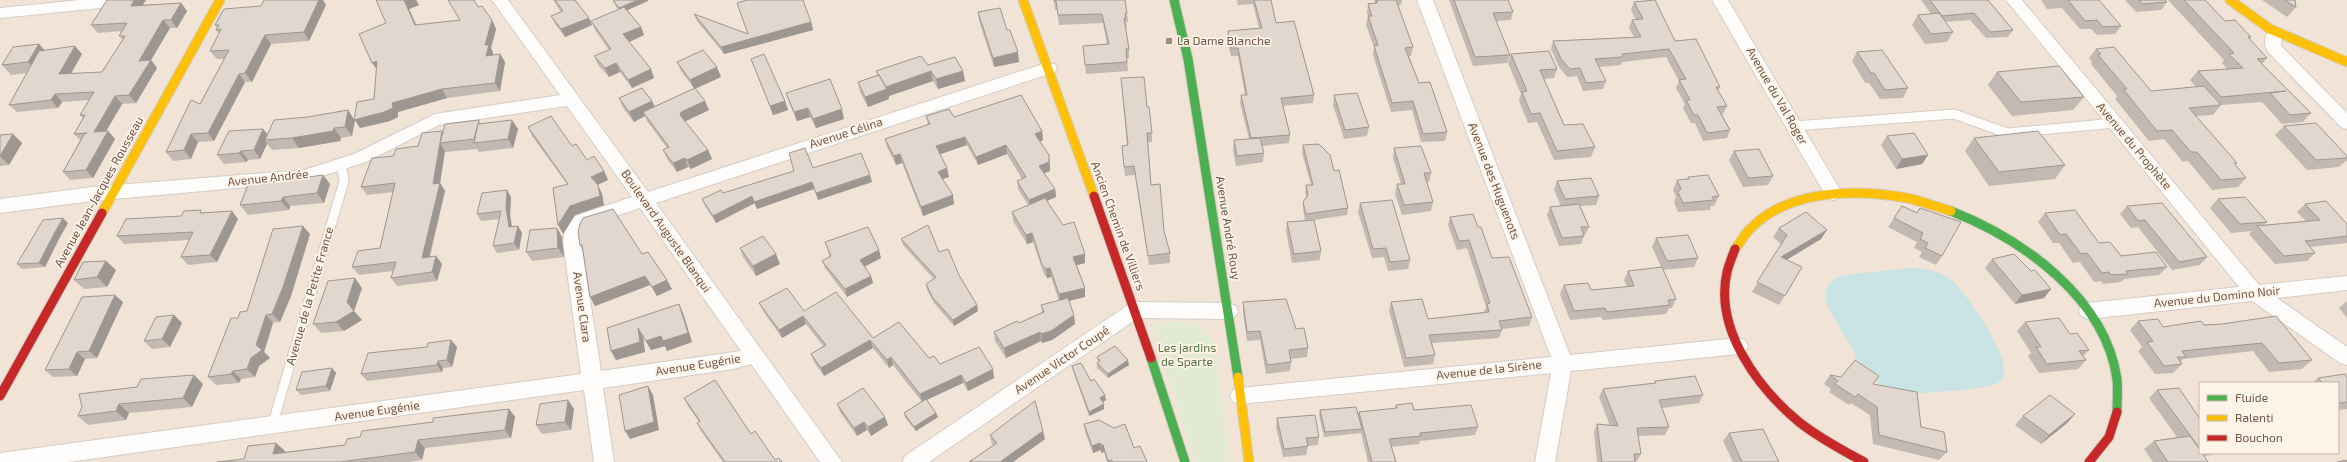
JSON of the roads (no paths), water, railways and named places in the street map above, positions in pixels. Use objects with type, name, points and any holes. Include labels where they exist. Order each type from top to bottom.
[{"type":"street","points":[[0,13],[131,0]]},
{"type":"street","name":"Avenue Jean-Jacques Rousseau","points":[[0,396],[220,0]]},
{"type":"street","name":"Boulevard Auguste Blanqui","points":[[500,0],[573,99],[643,200],[832,462]]},
{"type":"street","name":"Ancien Chemin de Villiers","points":[[1023,0],[1049,68],[1135,310],[1185,462]]},
{"type":"street","name":"Avenue André Rouy","points":[[1174,0],[1176,19],[1188,59],[1229,311],[1249,462]]},
{"type":"street","name":"Avenue des Huguenots","points":[[1425,0],[1563,362]]},
{"type":"street","name":"Avenue du Val Roger","points":[[1720,0],[1833,193]]},
{"type":"street","name":"Avenue du Prophète","points":[[2014,0],[2255,293],[2347,357]]},
{"type":"street","points":[[2230,0],[2266,26],[2294,40],[2347,62]]},
{"type":"street","points":[[2238,0],[2280,29],[2347,62]]},
{"type":"street","points":[[2274,36],[2274,48],[2347,123]]},
{"type":"street","name":"Avenue Célina","points":[[643,200],[1049,68]]},
{"type":"street","name":"Avenue Andrée","points":[[0,206],[112,193],[304,176],[341,165],[434,120],[573,99]]},
{"type":"street","points":[[1864,462],[1822,438],[1794,417],[1771,394],[1752,370],[1738,346],[1728,316],[1725,289],[1729,263],[1739,241],[1756,223],[1777,208],[1803,198],[1833,193],[1887,194],[1944,208],[1972,219],[2000,233],[2032,255],[2071,290],[2088,311],[2103,335],[2113,359],[2118,382],[2119,405],[2114,426],[2104,445],[2089,462]]},
{"type":"street","name":"Avenue Clara","points":[[604,462],[572,236],[581,221],[643,200]]},
{"type":"street","name":"Avenue du Domino Noir","points":[[2088,311],[2347,283]]},
{"type":"street","points":[[1135,310],[1229,311]]},
{"type":"street","name":"Avenue Victor Coupé","points":[[912,462],[1135,310]]},
{"type":"street","name":"Avenue de la Sirène","points":[[1240,396],[1563,362],[1738,346]]},
{"type":"street","name":"Avenue Eugénie","points":[[0,462],[593,381],[733,361],[754,355]]},
{"type":"street","points":[[1545,462],[1563,362]]},
{"type":"lane","points":[[1794,126],[1954,114],[2006,132],[2115,123]]},
{"type":"lane","name":"Avenue de la Petite France","points":[[272,426],[344,182],[341,165]]},
{"type":"water","points":[[1909,268],[1925,269],[1941,273],[1957,285],[1975,309],[1994,340],[2004,366],[2004,375],[2000,381],[1987,387],[1938,392],[1908,393],[1894,391],[1876,382],[1866,372],[1828,307],[1826,301],[1826,291],[1828,286],[1834,279],[1845,275]]},
{"type":"place","name":"La Dame Blanche","points":[[1169,41]]},
{"type":"park label","name":"Les jardins de Sparte","points":[[1187,355]]}]
